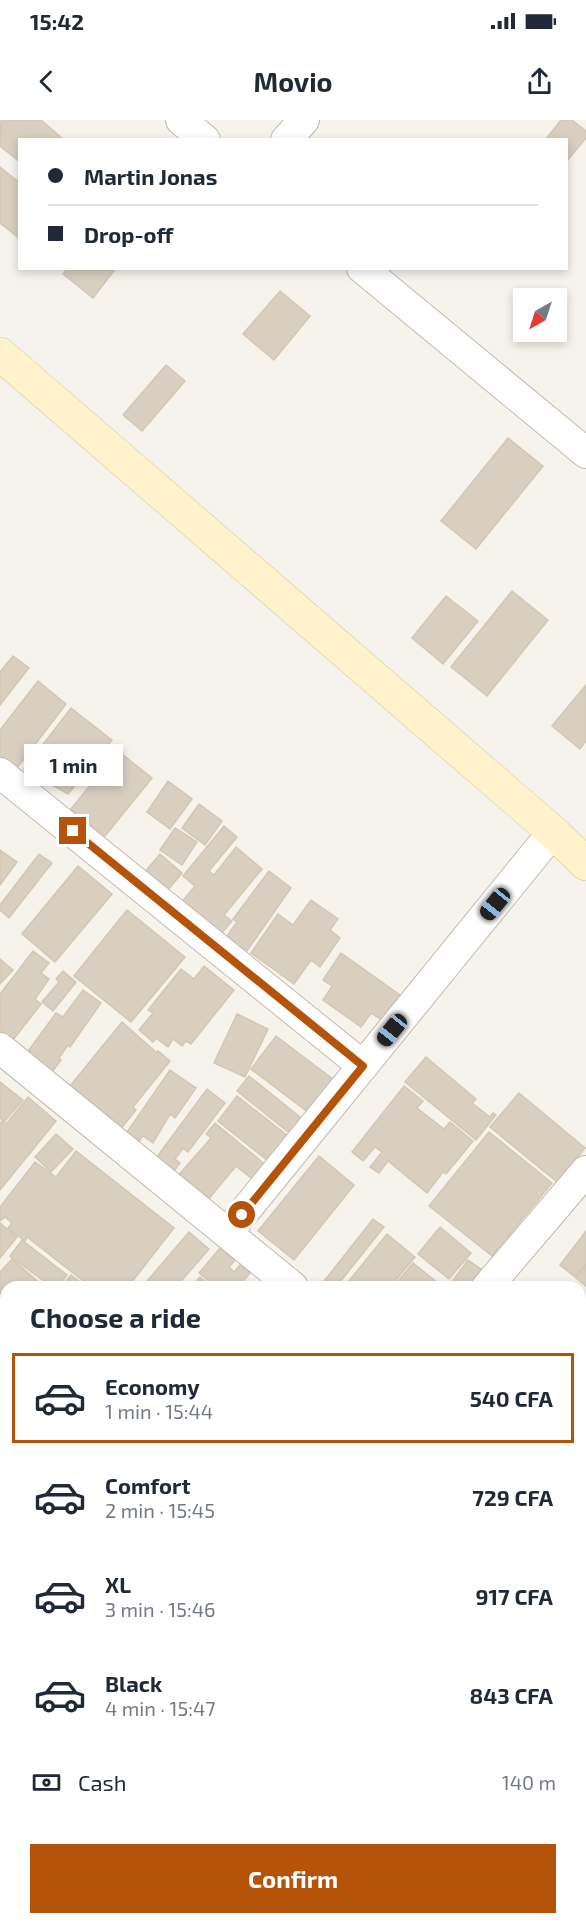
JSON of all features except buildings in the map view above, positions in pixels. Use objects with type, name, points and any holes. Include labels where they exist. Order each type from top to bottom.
[{"type":"street","points":[[181,120],[203,138]]},
{"type":"street","points":[[288,138],[304,120]]},
{"type":"street","points":[[364,270],[586,453]]},
{"type":"street","points":[[0,354],[553,832],[586,864]]},
{"type":"street","points":[[0,773],[363,1066]]},
{"type":"street","points":[[227,1233],[553,832]]},
{"type":"street","points":[[0,1048],[286,1281]]},
{"type":"street","points":[[492,1281],[586,1171]]},
{"type":"route","points":[[73,831],[363,1066],[242,1215]]}]
